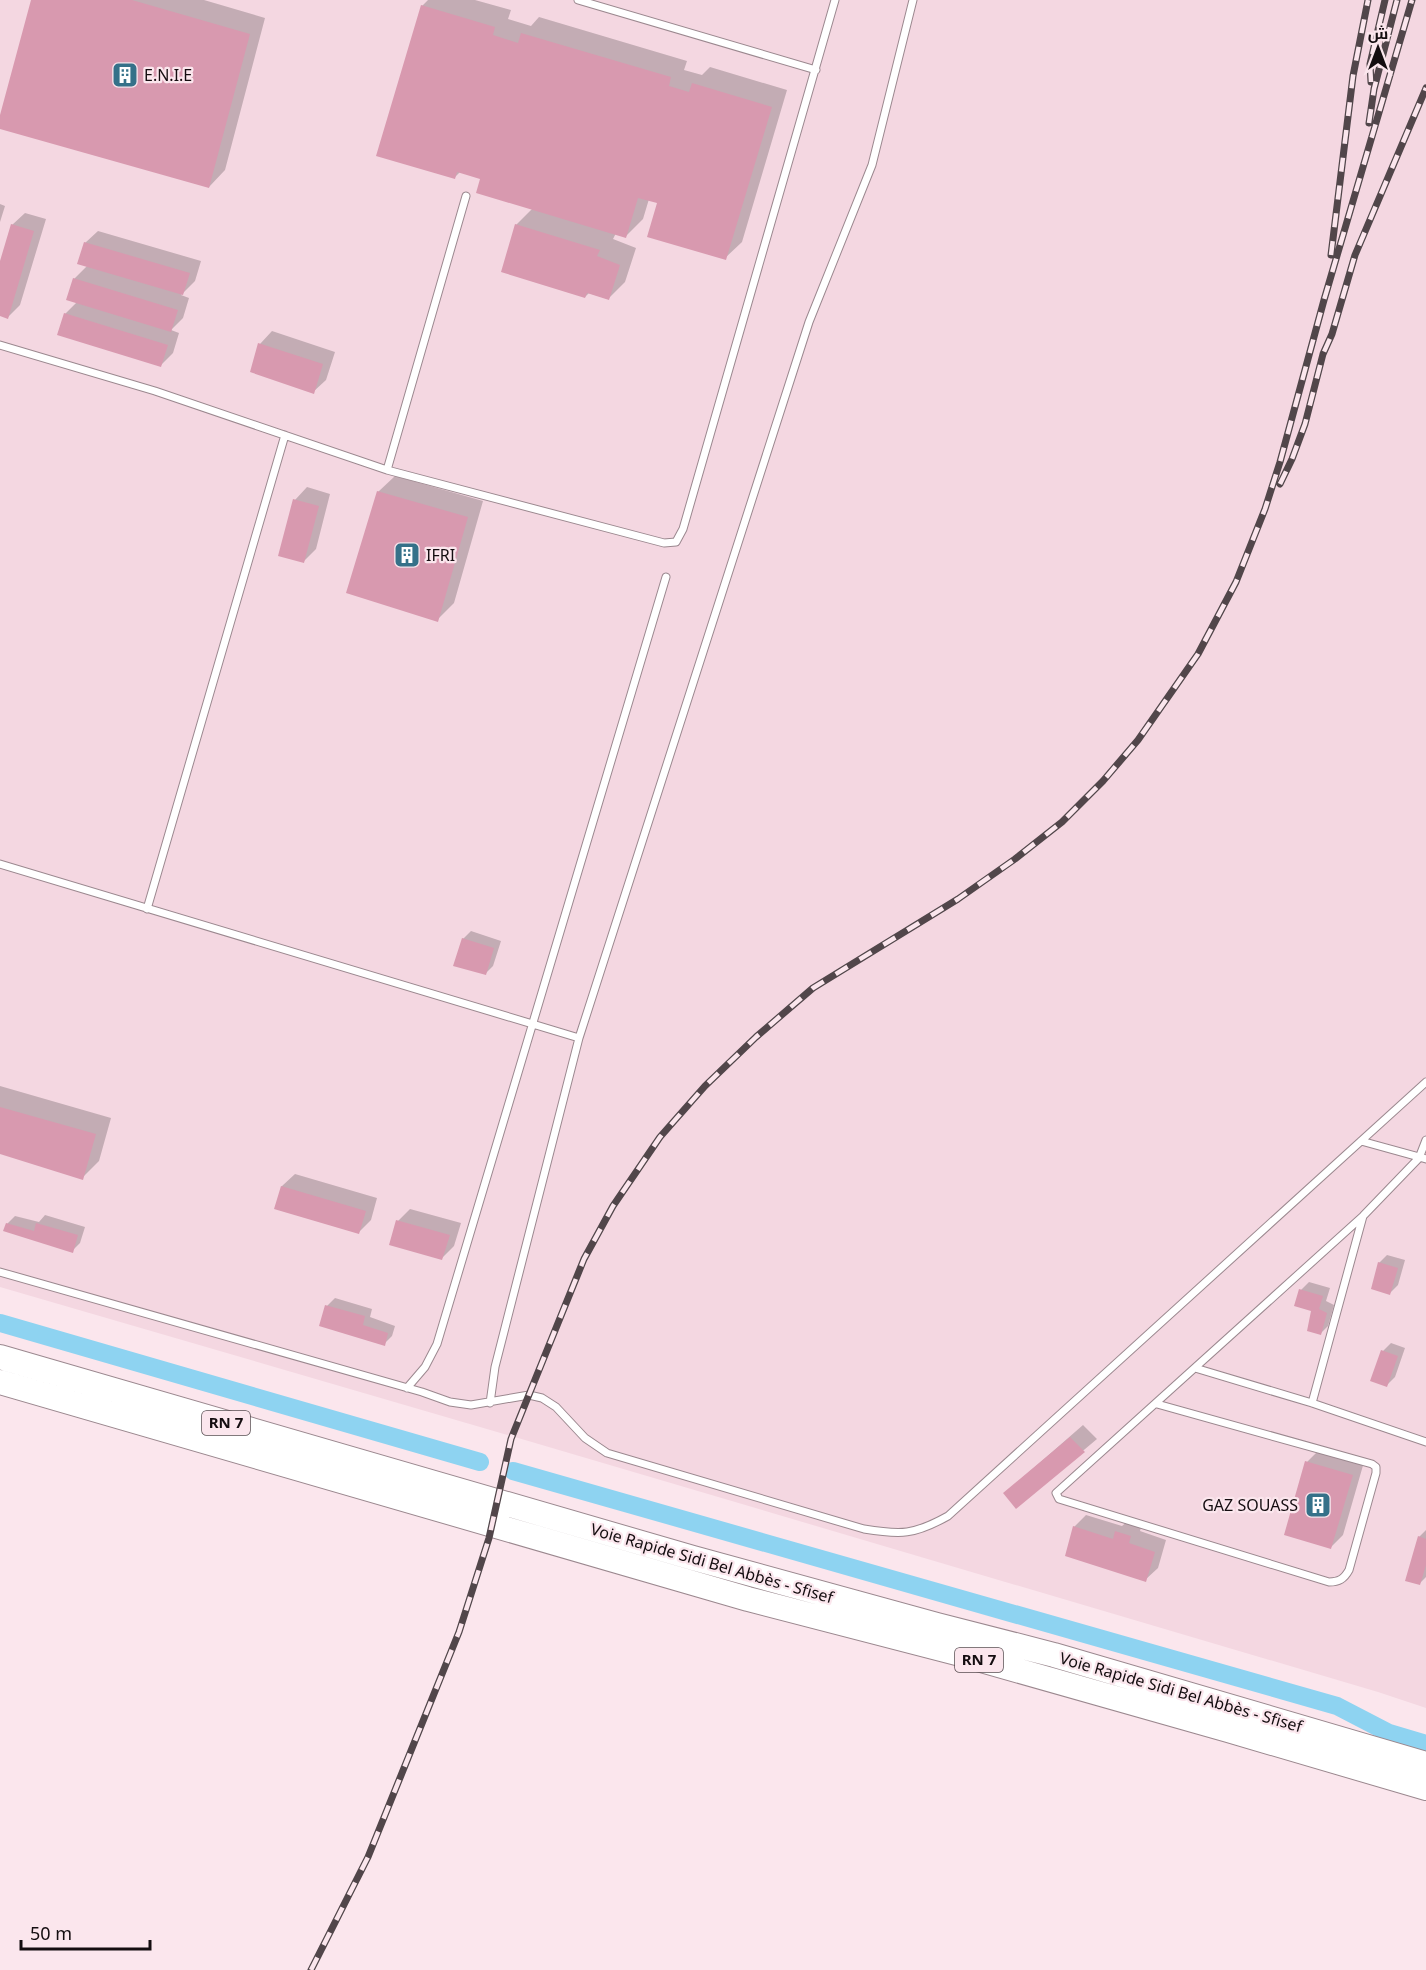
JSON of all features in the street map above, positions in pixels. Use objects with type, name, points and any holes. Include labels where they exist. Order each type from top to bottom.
[{"type":"highway","name":"Voie Rapide Sidi Bel Abbès - Sfisef","points":[[0,1358],[693,1558],[937,1625],[1054,1654],[1426,1764]]},
{"type":"highway","name":"Voie Rapide Sidi Bel Abbès - Sfisef","points":[[0,1383],[748,1599],[960,1654],[1426,1788]]},
{"type":"lane","points":[[578,0],[816,70]]},
{"type":"lane","points":[[0,345],[155,391],[387,470],[664,543],[676,542],[684,529],[836,0]]},
{"type":"lane","points":[[490,1403],[495,1367],[579,1038],[809,322],[873,165],[913,0]]},
{"type":"lane","points":[[387,470],[466,196]]},
{"type":"lane","points":[[147,909],[285,435]]},
{"type":"lane","points":[[407,1388],[425,1367],[436,1344],[666,577]]},
{"type":"lane","points":[[0,864],[579,1038]]},
{"type":"lane","points":[[0,1272],[450,1402],[471,1405],[529,1395],[542,1398],[556,1407],[585,1438],[607,1453],[864,1529],[891,1533],[912,1532],[929,1527],[948,1516],[1426,1082]]},
{"type":"lane","points":[[1157,1404],[1376,1467],[1349,1570],[1343,1579],[1329,1582],[1058,1498],[1056,1493],[1363,1216],[1423,1158],[1426,1140]]},
{"type":"lane","points":[[1361,1141],[1423,1158]]},
{"type":"lane","points":[[1311,1403],[1363,1216]]},
{"type":"lane","points":[[1196,1368],[1311,1403],[1426,1442]]},
{"type":"shaded area","points":[[0,0],[1426,0],[1426,1708],[525,1440],[0,1287]]},
{"type":"building","name":"E.N.I.E","points":[[31,0],[132,0],[250,34],[209,188],[0,129],[0,115]]},
{"type":"building","points":[[421,5],[495,27],[493,35],[518,43],[521,33],[671,77],[669,86],[689,92],[692,83],[772,107],[726,260],[647,237],[657,203],[638,198],[626,238],[476,193],[480,179],[457,172],[455,179],[376,156]]},
{"type":"building","points":[[11,224],[34,231],[8,319],[0,316],[0,261]]},
{"type":"building","points":[[515,224],[600,250],[597,256],[620,265],[609,300],[587,293],[585,298],[501,272]]},
{"type":"building","points":[[84,242],[190,273],[183,295],[77,264]]},
{"type":"building","points":[[73,278],[178,310],[171,332],[66,300]]},
{"type":"building","points":[[64,313],[168,345],[161,367],[57,335]]},
{"type":"building","points":[[258,343],[323,364],[314,394],[250,372]]},
{"type":"building","name":"IFRI","points":[[377,491],[468,517],[438,622],[346,593]]},
{"type":"building","points":[[293,499],[319,506],[304,563],[278,556]]},
{"type":"building","points":[[462,938],[494,948],[486,975],[453,966]]},
{"type":"building","points":[[0,1107],[96,1134],[83,1180],[0,1154]]},
{"type":"building","points":[[281,1186],[366,1211],[359,1234],[274,1209]]},
{"type":"building","points":[[396,1220],[450,1235],[442,1260],[389,1245]]},
{"type":"building","points":[[6,1223],[34,1231],[36,1223],[78,1235],[73,1253],[3,1231]]},
{"type":"building","points":[[1378,1262],[1398,1268],[1390,1295],[1371,1289]]},
{"type":"building","points":[[1299,1289],[1323,1296],[1319,1309],[1327,1313],[1321,1335],[1307,1331],[1311,1311],[1294,1306]]},
{"type":"building","points":[[325,1305],[365,1316],[363,1325],[388,1333],[385,1346],[319,1326]]},
{"type":"building","points":[[1381,1350],[1398,1356],[1387,1387],[1370,1381]]},
{"type":"building","points":[[1070,1437],[1085,1452],[1016,1509],[1003,1493]]},
{"type":"building","name":"GAZ SOUASS","points":[[1305,1461],[1353,1475],[1331,1549],[1284,1535]]},
{"type":"building","points":[[1073,1526],[1113,1539],[1115,1531],[1131,1536],[1129,1543],[1155,1552],[1146,1582],[1065,1556]]},
{"type":"building","points":[[1418,1536],[1426,1539],[1426,1565],[1420,1585],[1405,1581]]},
{"type":"waterway","points":[[0,1323],[480,1462]]},
{"type":"waterway","points":[[513,1471],[1337,1706],[1389,1733],[1426,1744]]},
{"type":"railway","points":[[1331,255],[1353,76],[1368,0]]},
{"type":"railway","points":[[1371,82],[1370,64],[1385,0]]},
{"type":"railway","points":[[1369,123],[1374,89],[1397,0]]},
{"type":"railway","points":[[311,1970],[368,1857],[459,1632],[489,1538],[511,1439],[584,1259],[613,1206],[660,1137],[705,1086],[756,1037],[813,988],[958,899],[1062,822],[1103,781],[1138,740],[1198,654],[1236,582],[1265,509],[1412,0]]},
{"type":"railway","points":[[1280,484],[1305,424],[1323,354],[1332,334],[1355,255],[1426,88]]},
{"type":"place","name":"E.N.I.E","points":[[125,75]]},
{"type":"place","name":"IFRI","points":[[407,555]]},
{"type":"place","name":"GAZ SOUASS","points":[[1318,1505]]}]
